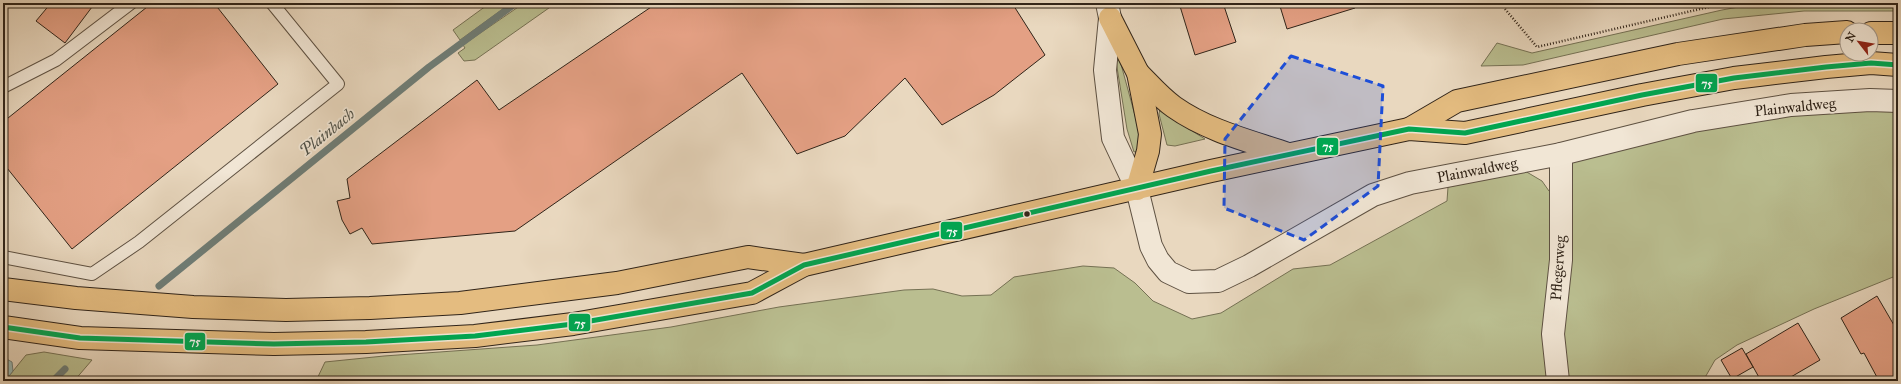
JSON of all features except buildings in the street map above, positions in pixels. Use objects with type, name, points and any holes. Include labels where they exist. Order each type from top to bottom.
[{"type":"main road","points":[[1108,10],[1138,73],[1150,134],[1148,151],[1137,189]]},
{"type":"main road","points":[[1409,129],[1457,101],[1678,54],[1804,34],[1839,32]]},
{"type":"main road","points":[[1879,32],[1898,33]]},
{"type":"main road","points":[[3,327],[80,338],[274,344],[366,342],[475,336],[573,324],[752,293],[804,265],[1288,154],[1409,129],[1465,133],[1642,95],[1734,78],[1871,63],[1898,65]]},
{"type":"main road","points":[[1138,73],[1160,96],[1191,118],[1205,125],[1288,154]]},
{"type":"main road","points":[[3,289],[76,298],[193,307],[286,310],[354,308],[460,302],[617,283],[748,257],[804,265]]},
{"type":"street","name":"Plainwaldweg","points":[[1108,10],[1105,70],[1113,138],[1137,189],[1151,246],[1158,260],[1168,272],[1189,282],[1218,281],[1249,266],[1373,195],[1410,183],[1561,154],[1693,122],[1791,105],[1870,100],[1898,101]]},
{"type":"street","name":"Pflegerweg","points":[[1558,381],[1552,334],[1560,260],[1561,154]]},
{"type":"lane","points":[[3,87],[56,60],[131,3]]},
{"type":"lane","points":[[3,257],[92,274],[139,242],[338,84],[272,3]]},
{"type":"path","points":[[1506,9],[1537,47],[1720,3],[1726,3]]},
{"type":"highlighted area","points":[[1291,56],[1383,86],[1378,186],[1304,240],[1224,208],[1225,139]]},
{"type":"green space","points":[[490,3],[511,3],[460,40],[453,30]]},
{"type":"green space","points":[[524,3],[556,3],[475,60],[464,61],[458,53],[465,48],[463,45]]},
{"type":"green space","points":[[1761,3],[1898,3],[1898,11],[1804,11],[1723,19],[1523,65],[1481,66],[1497,43],[1532,53],[1722,10]]},
{"type":"green space","points":[[1119,57],[1139,130],[1138,151],[1134,152],[1127,129],[1116,61],[1116,58]]},
{"type":"green space","points":[[1898,98],[1898,275],[1814,309],[1737,345],[1715,360],[1703,381],[316,381],[325,362],[384,356],[537,345],[671,327],[779,307],[904,290],[933,289],[962,296],[991,295],[1014,277],[1083,266],[1114,268],[1135,283],[1153,301],[1192,319],[1221,313],[1293,269],[1330,265],[1447,201],[1448,187],[1525,171],[1542,181],[1549,191],[1578,153],[1684,127]]},
{"type":"green space","points":[[1160,109],[1205,139],[1175,146],[1167,145],[1159,114]]},
{"type":"green space","points":[[44,352],[92,360],[74,381],[5,381],[26,355]]},
{"type":"water","points":[[3,357],[12,362],[13,371],[5,381],[3,381]]},
{"type":"waterway","name":"Plainbach","points":[[159,286],[429,67],[516,3]]},
{"type":"waterway","name":"Plainbach","points":[[53,381],[65,369]]},
{"type":"transit line","name":"75","points":[[3,327],[80,338],[274,344],[366,342],[475,336],[573,324],[752,293],[804,265],[1211,171],[1409,129],[1465,133],[1642,95],[1734,78],[1871,63],[1898,65]]}]
